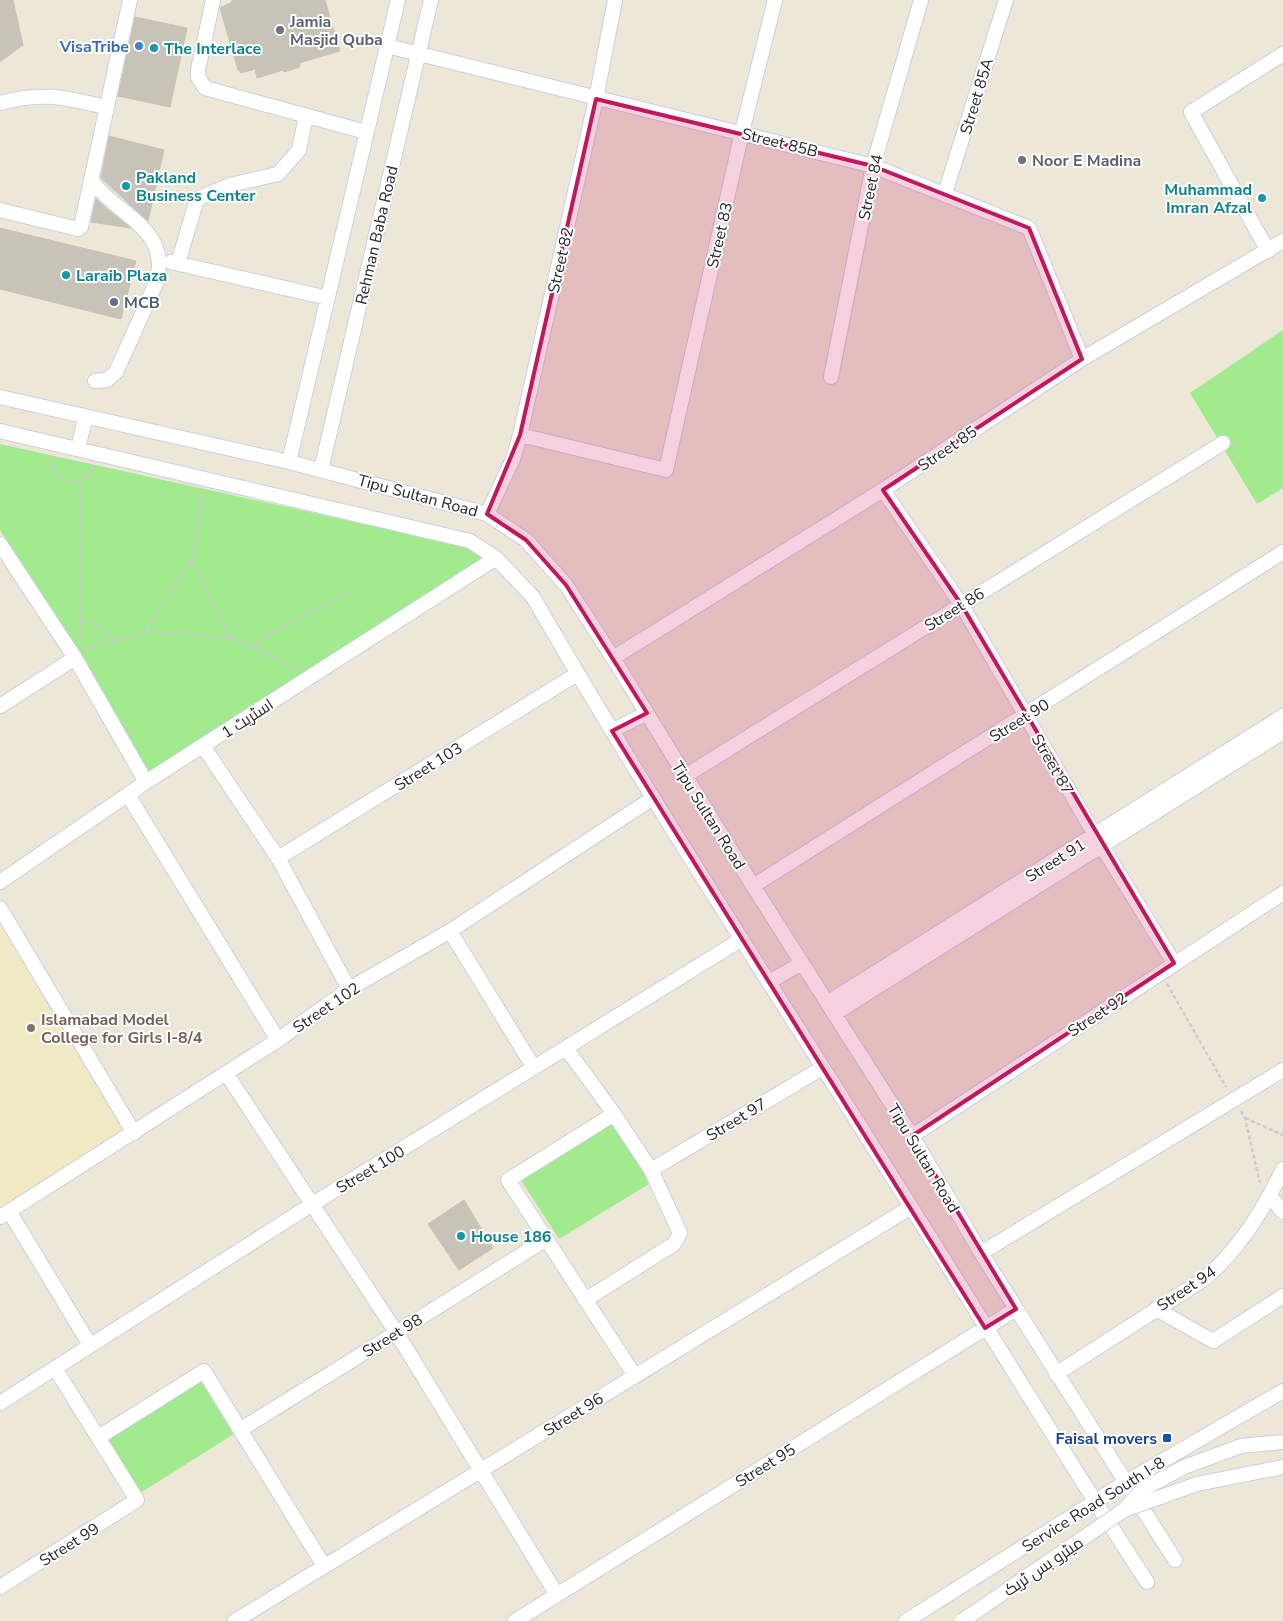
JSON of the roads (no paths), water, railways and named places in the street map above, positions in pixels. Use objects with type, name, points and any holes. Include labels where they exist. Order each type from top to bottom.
[{"type":"street","points":[[0,210],[80,229],[130,0]]},
{"type":"street","points":[[213,0],[198,70],[201,84],[213,91],[366,132]]},
{"type":"street","name":"Rehman Baba Road","points":[[289,462],[398,0]]},
{"type":"street","name":"Rehman Baba Road","points":[[322,470],[431,0]]},
{"type":"street","name":"Street 82","points":[[487,514],[513,459],[520,435],[596,99],[615,0]]},
{"type":"street","name":"Street 83","points":[[520,435],[666,470],[742,132],[775,0]]},
{"type":"street","name":"Street 84","points":[[831,377],[873,166],[921,0]]},
{"type":"street","name":"Street 85A","points":[[945,192],[1006,0]]},
{"type":"street","name":"Street 85B","points":[[387,46],[596,99],[742,132],[873,166],[945,192],[1029,228],[1082,359]]},
{"type":"street","points":[[1268,251],[1191,112],[1283,54]]},
{"type":"street","points":[[0,103],[22,97],[52,96],[106,107]]},
{"type":"street","points":[[178,264],[196,199],[230,184],[278,174],[299,150],[306,116]]},
{"type":"street","points":[[91,180],[102,195],[151,237],[160,259],[157,280],[116,372],[107,380],[96,381]]},
{"type":"street","name":"Street 85","points":[[613,658],[883,490],[1082,359],[1283,241]]},
{"type":"street","points":[[160,259],[328,298]]},
{"type":"street","name":"Tipu Sultan Road","points":[[0,397],[86,418],[289,462],[487,514],[526,540],[566,585],[613,658],[753,886],[912,1136],[980,1253],[1175,1560]]},
{"type":"street","points":[[78,449],[86,418]]},
{"type":"street","name":"Tipu Sultan Road","points":[[0,431],[470,541],[496,558],[533,597],[577,674],[822,1068],[911,1207],[1094,1502],[1147,1582]]},
{"type":"street","name":"Street 86","points":[[685,776],[1223,443]]},
{"type":"street","name":"Street 87","points":[[883,490],[961,604],[1098,841],[1174,963]]},
{"type":"street","points":[[0,544],[77,655],[146,782]]},
{"type":"street","name":"Street 90","points":[[753,886],[1026,716],[1283,552]]},
{"type":"street","name":"اسٹریٹ 1","points":[[0,882],[146,782],[496,558]]},
{"type":"street","points":[[0,706],[77,655]]},
{"type":"street","name":"Street 103","points":[[278,858],[577,674]]},
{"type":"street","points":[[612,731],[647,713]]},
{"type":"street","name":"Street 91","points":[[831,1008],[1098,841],[1283,716]]},
{"type":"street","points":[[1098,841],[1283,732]]},
{"type":"street","points":[[204,746],[278,858],[349,989]]},
{"type":"street","points":[[128,795],[278,1040]]},
{"type":"street","name":"Street 102","points":[[5,1214],[278,1040],[349,989],[450,930],[654,798]]},
{"type":"street","name":"Street 92","points":[[912,1136],[1283,893]]},
{"type":"street","points":[[0,908],[134,1133]]},
{"type":"street","points":[[450,930],[534,1068]]},
{"type":"street","name":"Street 100","points":[[0,1403],[311,1205],[742,939]]},
{"type":"street","points":[[769,982],[802,963]]},
{"type":"street","points":[[566,1048],[614,1114],[651,1170],[680,1234],[674,1244],[585,1300]]},
{"type":"street","name":"Street 97","points":[[651,1170],[822,1068]]},
{"type":"street","points":[[980,1253],[1283,1070]]},
{"type":"street","points":[[226,1073],[396,1332],[557,1595]]},
{"type":"street","points":[[614,1114],[508,1180],[545,1240],[635,1376]]},
{"type":"street","name":"Street 94","points":[[1056,1374],[1204,1278],[1222,1264],[1267,1200],[1283,1169]]},
{"type":"street","points":[[1267,1200],[1283,1212]]},
{"type":"street","name":"Street 96","points":[[235,1621],[911,1207]]},
{"type":"street","points":[[5,1214],[90,1345]]},
{"type":"street","name":"Street 98","points":[[240,1430],[545,1240]]},
{"type":"street","points":[[1156,1309],[1213,1341],[1283,1296]]},
{"type":"street","name":"Street 95","points":[[515,1621],[1016,1310]]},
{"type":"street","points":[[55,1368],[99,1437],[204,1371],[324,1566]]},
{"type":"street","name":"Service Road South I-8","points":[[906,1621],[1126,1482],[1283,1391]]},
{"type":"street","name":"Street 99","points":[[0,1587],[137,1500],[99,1437]]},
{"type":"street","name":"میٹرو بس ٹریک","points":[[1124,1510],[1142,1489],[1184,1467],[1241,1446],[1283,1442]]},
{"type":"street","name":"میٹرو بس ٹریک","points":[[962,1621],[1124,1510],[1197,1484],[1283,1467]]},
{"type":"place","name":"Jamia Masjid Quba","points":[[280,30]]},
{"type":"place","name":"VisaTribe","points":[[139,46]]},
{"type":"place","name":"The Interlace","points":[[154,48]]},
{"type":"place","name":"Noor E Madina","points":[[1022,160]]},
{"type":"place","name":"Pakland Business Center","points":[[126,186]]},
{"type":"place","name":"Muhammad Imran Afzal","points":[[1262,198]]},
{"type":"place","name":"Laraib Plaza","points":[[66,275]]},
{"type":"place","name":"MCB","points":[[114,302]]},
{"type":"place","name":"Islamabad Model College for Girls I-8/4","points":[[31,1028]]},
{"type":"place","name":"House 186","points":[[461,1236]]},
{"type":"place","name":"Faisal movers","points":[[1167,1438]]}]
